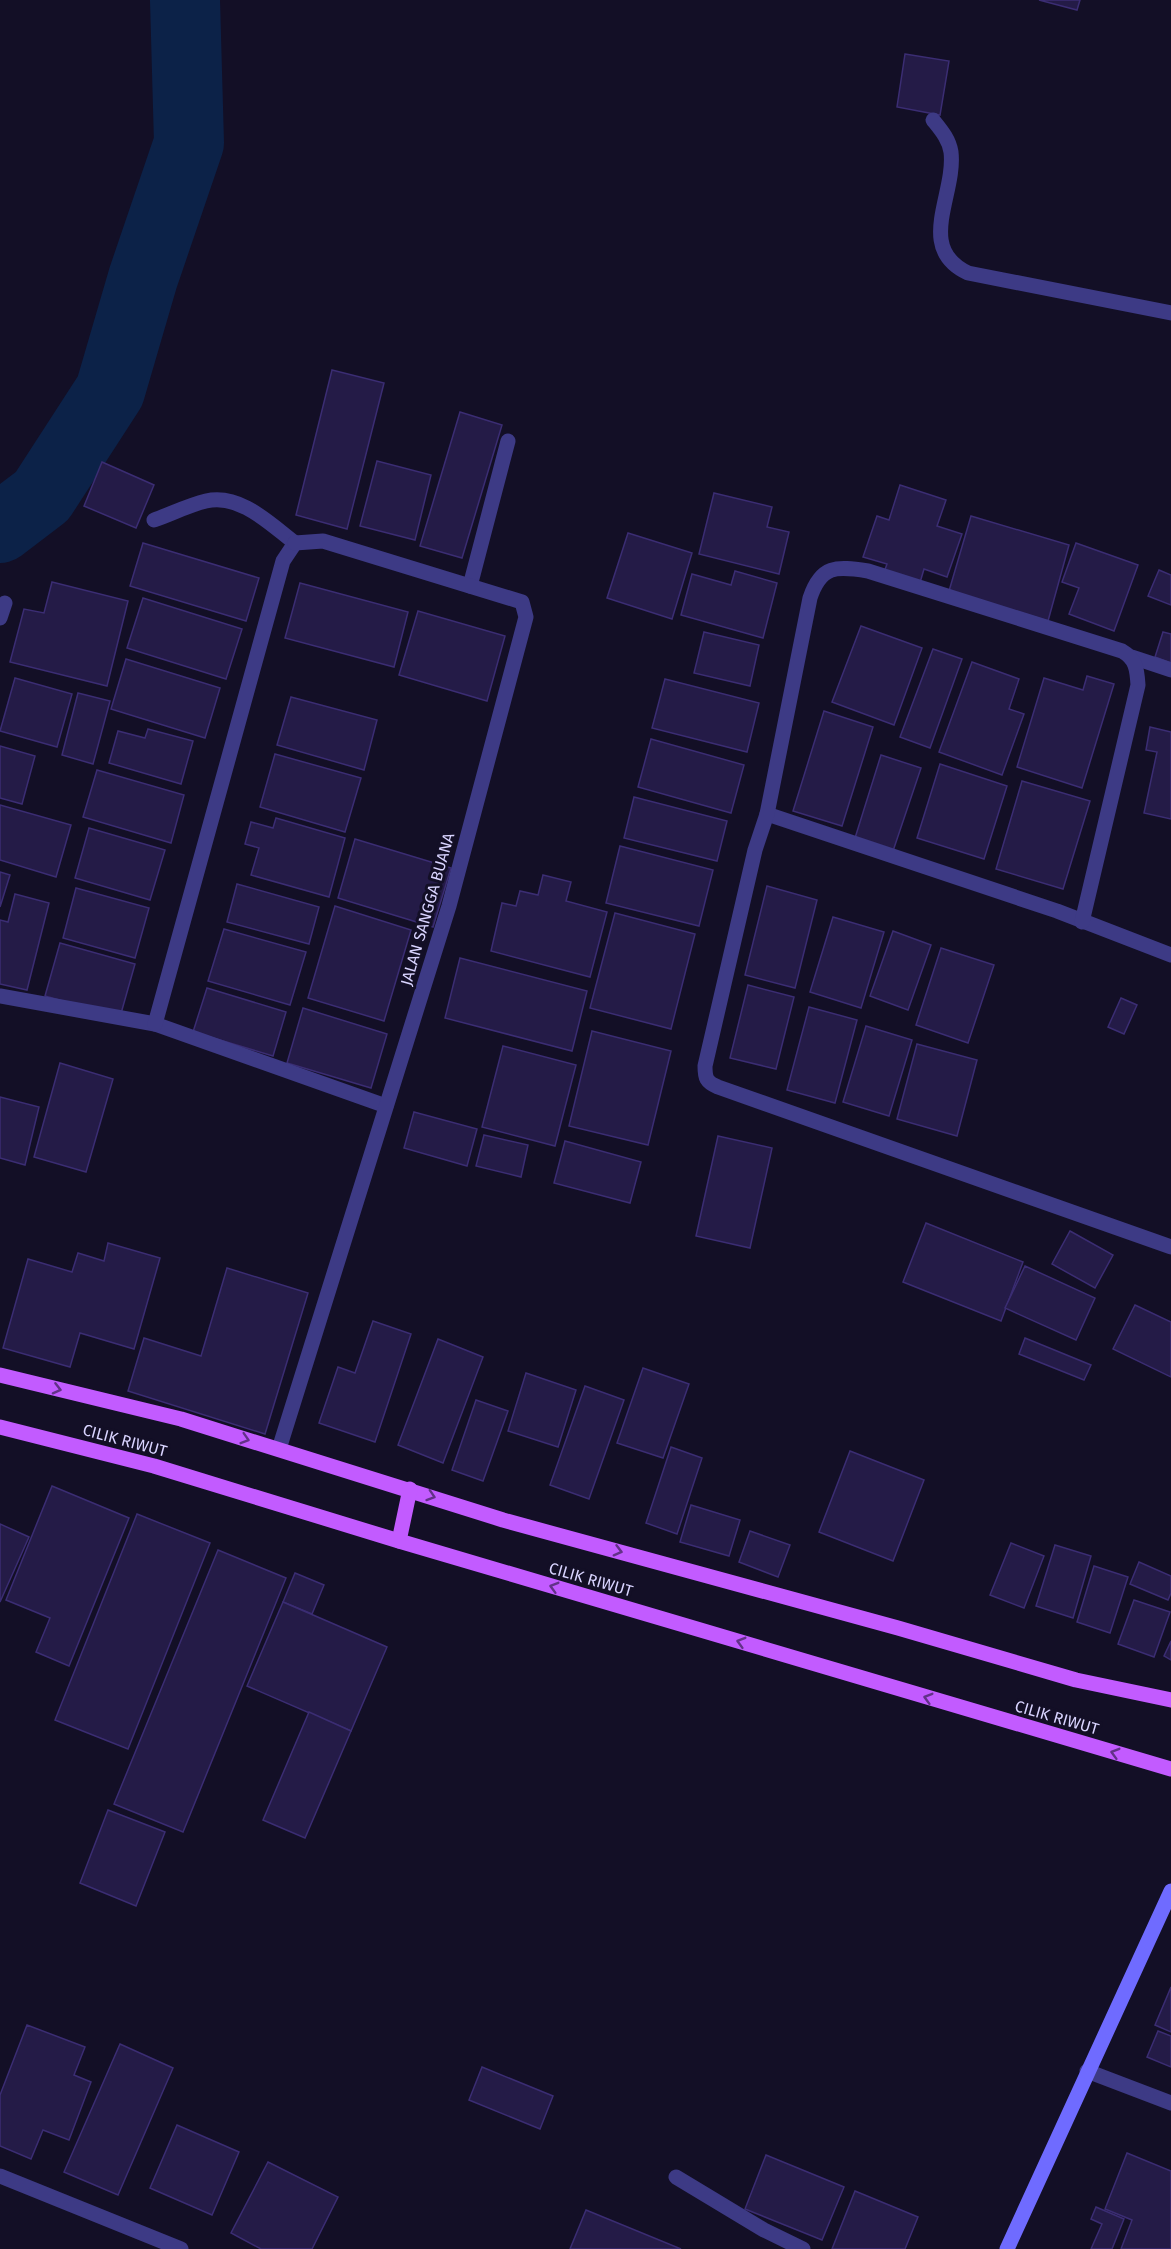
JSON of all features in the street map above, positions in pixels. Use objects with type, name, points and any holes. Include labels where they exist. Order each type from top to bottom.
[{"type":"main road","name":"CILIK RIWUT","points":[[0,1375],[181,1419],[503,1520],[898,1628],[1076,1680],[1171,1700]]},
{"type":"main road","name":"CILIK RIWUT","points":[[0,1427],[154,1466],[399,1541],[1171,1769]]},
{"type":"main road","points":[[399,1541],[410,1489]]},
{"type":"street","points":[[933,120],[946,137],[951,153],[939,239],[946,257],[955,267],[968,273],[1171,313]]},
{"type":"street","points":[[470,586],[508,441]]},
{"type":"street","points":[[154,520],[206,501],[229,500],[252,511],[295,543],[283,561],[155,1024]]},
{"type":"street","name":"JALAN SANGGA BUANA","points":[[279,1449],[449,906],[526,617],[522,602],[323,541],[295,543]]},
{"type":"street","points":[[1171,670],[1132,657],[1122,651],[868,571],[844,567],[822,573],[815,582],[810,598],[768,814],[754,850],[705,1066],[705,1077],[709,1083],[1171,1247]]},
{"type":"street","points":[[0,618],[5,603]]},
{"type":"street","points":[[1082,922],[1138,685],[1137,668],[1132,657]]},
{"type":"street","points":[[768,814],[1057,911],[1171,955]]},
{"type":"street","points":[[0,996],[155,1024],[386,1106]]},
{"type":"street","points":[[1007,2249],[1171,1891]]},
{"type":"street","points":[[1087,2071],[1171,2103]]},
{"type":"street","points":[[0,2176],[181,2249]]},
{"type":"street","points":[[676,2176],[764,2230],[803,2249]]},
{"type":"building","points":[[1039,0],[1080,0],[1077,10]]},
{"type":"building","points":[[905,54],[949,61],[940,115],[897,107]]},
{"type":"building","points":[[332,370],[384,383],[347,529],[296,515]]},
{"type":"building","points":[[460,412],[502,425],[462,558],[420,546]]},
{"type":"building","points":[[377,461],[431,475],[415,540],[360,526]]},
{"type":"building","points":[[102,462],[154,485],[136,528],[84,506]]},
{"type":"building","points":[[900,485],[946,500],[937,526],[962,534],[947,577],[924,569],[919,586],[883,575],[887,564],[863,557],[877,516],[889,520]]},
{"type":"building","points":[[714,493],[772,507],[767,527],[789,532],[779,574],[699,554]]},
{"type":"building","points":[[971,516],[1069,545],[1048,621],[949,591]]},
{"type":"building","points":[[628,533],[692,553],[672,619],[607,598]]},
{"type":"building","points":[[143,543],[259,578],[246,621],[130,586]]},
{"type":"building","points":[[1076,543],[1138,565],[1114,631],[1069,614],[1079,588],[1062,582]]},
{"type":"building","points":[[1159,570],[1171,575],[1171,605],[1148,596]]},
{"type":"building","points":[[735,571],[777,583],[763,638],[681,615],[692,574],[731,585]]},
{"type":"building","points":[[52,582],[128,601],[107,686],[10,662],[24,609],[44,613]]},
{"type":"building","points":[[300,583],[408,612],[394,667],[285,638]]},
{"type":"building","points":[[143,598],[242,629],[226,679],[127,648]]},
{"type":"building","points":[[418,611],[505,636],[487,701],[399,675]]},
{"type":"building","points":[[861,626],[922,648],[894,725],[832,702]]},
{"type":"building","points":[[704,632],[759,645],[750,686],[694,673]]},
{"type":"building","points":[[1163,632],[1171,634],[1171,663],[1155,657]]},
{"type":"building","points":[[933,649],[962,659],[930,748],[900,737]]},
{"type":"building","points":[[126,659],[220,688],[205,738],[111,709]]},
{"type":"building","points":[[972,662],[1019,679],[1009,709],[1024,714],[1002,775],[939,752]]},
{"type":"building","points":[[1087,676],[1114,684],[1082,788],[1017,767],[1044,678],[1083,690]]},
{"type":"building","points":[[15,678],[72,694],[57,747],[0,731]]},
{"type":"building","points":[[665,679],[759,703],[747,752],[652,728]]},
{"type":"building","points":[[78,693],[110,701],[93,764],[62,755]]},
{"type":"building","points":[[291,697],[377,720],[364,770],[277,745]]},
{"type":"building","points":[[824,711],[873,727],[842,826],[793,811]]},
{"type":"building","points":[[1150,727],[1171,732],[1171,819],[1144,813],[1157,752],[1146,750]]},
{"type":"building","points":[[148,729],[193,741],[181,784],[109,763],[118,731],[145,738]]},
{"type":"building","points":[[651,739],[744,765],[731,813],[638,787]]},
{"type":"building","points":[[0,746],[35,756],[22,804],[0,798]]},
{"type":"building","points":[[275,754],[361,778],[345,832],[260,807]]},
{"type":"building","points":[[881,755],[921,768],[893,851],[855,838]]},
{"type":"building","points":[[940,764],[1007,786],[984,859],[917,838]]},
{"type":"building","points":[[97,770],[184,795],[171,843],[83,817]]},
{"type":"building","points":[[1022,781],[1090,801],[1063,889],[996,869]]},
{"type":"building","points":[[634,797],[727,821],[717,861],[624,838]]},
{"type":"building","points":[[0,805],[71,825],[56,877],[0,860]]},
{"type":"building","points":[[276,818],[345,838],[329,897],[251,875],[259,848],[245,844],[251,822],[273,828]]},
{"type":"building","points":[[89,828],[165,850],[150,900],[75,878]]},
{"type":"building","points":[[355,839],[451,868],[433,927],[338,898]]},
{"type":"building","points":[[620,846],[713,870],[699,926],[606,903]]},
{"type":"building","points":[[0,872],[10,875],[0,907]]},
{"type":"building","points":[[543,875],[571,882],[566,901],[607,912],[590,977],[491,951],[502,903],[516,906],[520,891],[538,895]]},
{"type":"building","points":[[237,884],[319,907],[309,944],[227,922]]},
{"type":"building","points":[[767,886],[817,900],[795,988],[745,975]]},
{"type":"building","points":[[76,888],[149,908],[135,958],[63,938]]},
{"type":"building","points":[[15,894],[49,903],[27,990],[0,984],[0,920],[8,922]]},
{"type":"building","points":[[335,906],[411,930],[384,1021],[308,998]]},
{"type":"building","points":[[615,913],[695,934],[671,1029],[590,1008]]},
{"type":"building","points":[[833,917],[884,932],[861,1008],[810,992]]},
{"type":"building","points":[[224,929],[306,952],[290,1005],[208,981]]},
{"type":"building","points":[[893,931],[931,945],[908,1010],[870,996]]},
{"type":"building","points":[[60,943],[135,964],[120,1017],[45,996]]},
{"type":"building","points":[[941,948],[994,965],[968,1043],[916,1025]]},
{"type":"building","points":[[460,958],[587,991],[572,1051],[445,1018]]},
{"type":"building","points":[[748,985],[794,997],[776,1069],[730,1058]]},
{"type":"building","points":[[207,988],[286,1012],[273,1056],[193,1032]]},
{"type":"building","points":[[1121,998],[1137,1005],[1124,1034],[1108,1027]]},
{"type":"building","points":[[809,1007],[857,1020],[835,1103],[787,1090]]},
{"type":"building","points":[[303,1008],[387,1034],[371,1088],[287,1063]]},
{"type":"building","points":[[866,1026],[912,1040],[889,1116],[843,1102]]},
{"type":"building","points":[[592,1031],[671,1051],[648,1145],[569,1126]]},
{"type":"building","points":[[917,1044],[977,1060],[957,1136],[897,1119]]},
{"type":"building","points":[[503,1046],[576,1065],[555,1146],[482,1127]]},
{"type":"building","points":[[60,1063],[113,1079],[86,1172],[34,1157]]},
{"type":"building","points":[[0,1097],[39,1107],[25,1165],[0,1158]]},
{"type":"building","points":[[414,1112],[477,1129],[467,1166],[404,1148]]},
{"type":"building","points":[[484,1135],[528,1145],[521,1177],[476,1166]]},
{"type":"building","points":[[718,1136],[772,1148],[750,1248],[696,1236]]},
{"type":"building","points":[[565,1141],[641,1162],[630,1203],[554,1183]]},
{"type":"building","points":[[926,1223],[1023,1262],[1001,1321],[903,1282]]},
{"type":"building","points":[[1070,1231],[1113,1255],[1095,1288],[1052,1264]]},
{"type":"building","points":[[108,1243],[160,1258],[134,1349],[80,1333],[70,1367],[3,1348],[28,1259],[72,1272],[78,1253],[104,1261]]},
{"type":"building","points":[[1025,1266],[1095,1298],[1076,1340],[1005,1308]]},
{"type":"building","points":[[227,1268],[308,1293],[265,1434],[128,1391],[144,1338],[201,1356]]},
{"type":"building","points":[[1135,1305],[1171,1322],[1171,1377],[1113,1349]]},
{"type":"building","points":[[373,1321],[411,1334],[375,1442],[319,1423],[338,1367],[355,1373]]},
{"type":"building","points":[[1025,1338],[1091,1365],[1084,1380],[1019,1354]]},
{"type":"building","points":[[438,1339],[483,1357],[443,1463],[398,1445]]},
{"type":"building","points":[[643,1368],[689,1384],[663,1458],[617,1443]]},
{"type":"building","points":[[526,1373],[576,1390],[558,1447],[508,1431]]},
{"type":"building","points":[[585,1386],[624,1400],[589,1499],[550,1485]]},
{"type":"building","points":[[476,1400],[508,1411],[483,1481],[452,1470]]},
{"type":"building","points":[[671,1447],[702,1458],[677,1534],[646,1523]]},
{"type":"building","points":[[850,1451],[924,1480],[893,1561],[819,1532]]},
{"type":"building","points":[[52,1486],[129,1518],[69,1666],[36,1652],[50,1618],[6,1600]]},
{"type":"building","points":[[691,1505],[740,1520],[729,1556],[680,1542]]},
{"type":"building","points":[[137,1514],[210,1543],[128,1749],[55,1720]]},
{"type":"building","points":[[0,1524],[29,1537],[0,1602]]},
{"type":"building","points":[[750,1531],[790,1545],[778,1577],[739,1562]]},
{"type":"building","points":[[1011,1543],[1044,1556],[1024,1608],[990,1595]]},
{"type":"building","points":[[1055,1545],[1091,1556],[1073,1618],[1036,1606]]},
{"type":"building","points":[[218,1550],[286,1578],[183,1832],[114,1804]]},
{"type":"building","points":[[1139,1562],[1171,1576],[1171,1593],[1168,1600],[1130,1584]]},
{"type":"building","points":[[1094,1566],[1128,1577],[1110,1633],[1077,1622]]},
{"type":"building","points":[[295,1573],[324,1585],[312,1614],[283,1602]]},
{"type":"building","points":[[1134,1600],[1170,1612],[1154,1657],[1118,1644]]},
{"type":"building","points":[[283,1602],[387,1647],[351,1731],[247,1686]]},
{"type":"building","points":[[1171,1641],[1171,1660],[1164,1656]]},
{"type":"building","points":[[309,1712],[351,1731],[305,1838],[263,1820]]},
{"type":"building","points":[[108,1810],[165,1832],[136,1906],[80,1883]]},
{"type":"building","points":[[1171,1987],[1171,2032],[1155,2025]]},
{"type":"building","points":[[27,2025],[85,2047],[74,2075],[91,2082],[69,2140],[43,2130],[31,2159],[0,2146],[0,2095]]},
{"type":"building","points":[[1158,2031],[1171,2036],[1171,2067],[1147,2057]]},
{"type":"building","points":[[120,2044],[173,2068],[118,2195],[64,2172]]},
{"type":"building","points":[[482,2067],[553,2096],[540,2129],[469,2100]]},
{"type":"building","points":[[177,2125],[239,2152],[212,2215],[150,2188]]},
{"type":"building","points":[[1127,2153],[1171,2171],[1171,2249],[1121,2249],[1132,2220],[1105,2209]]},
{"type":"building","points":[[766,2155],[844,2187],[822,2240],[745,2209]]},
{"type":"building","points":[[268,2162],[338,2197],[312,2249],[261,2249],[231,2233]]},
{"type":"building","points":[[855,2191],[918,2217],[905,2249],[832,2249]]},
{"type":"building","points":[[1096,2207],[1124,2219],[1112,2249],[1091,2249],[1102,2224],[1091,2219]]},
{"type":"building","points":[[586,2210],[681,2249],[570,2249]]},
{"type":"waterway","points":[[0,528],[42,496],[110,391],[143,278],[189,143],[185,0]]}]
